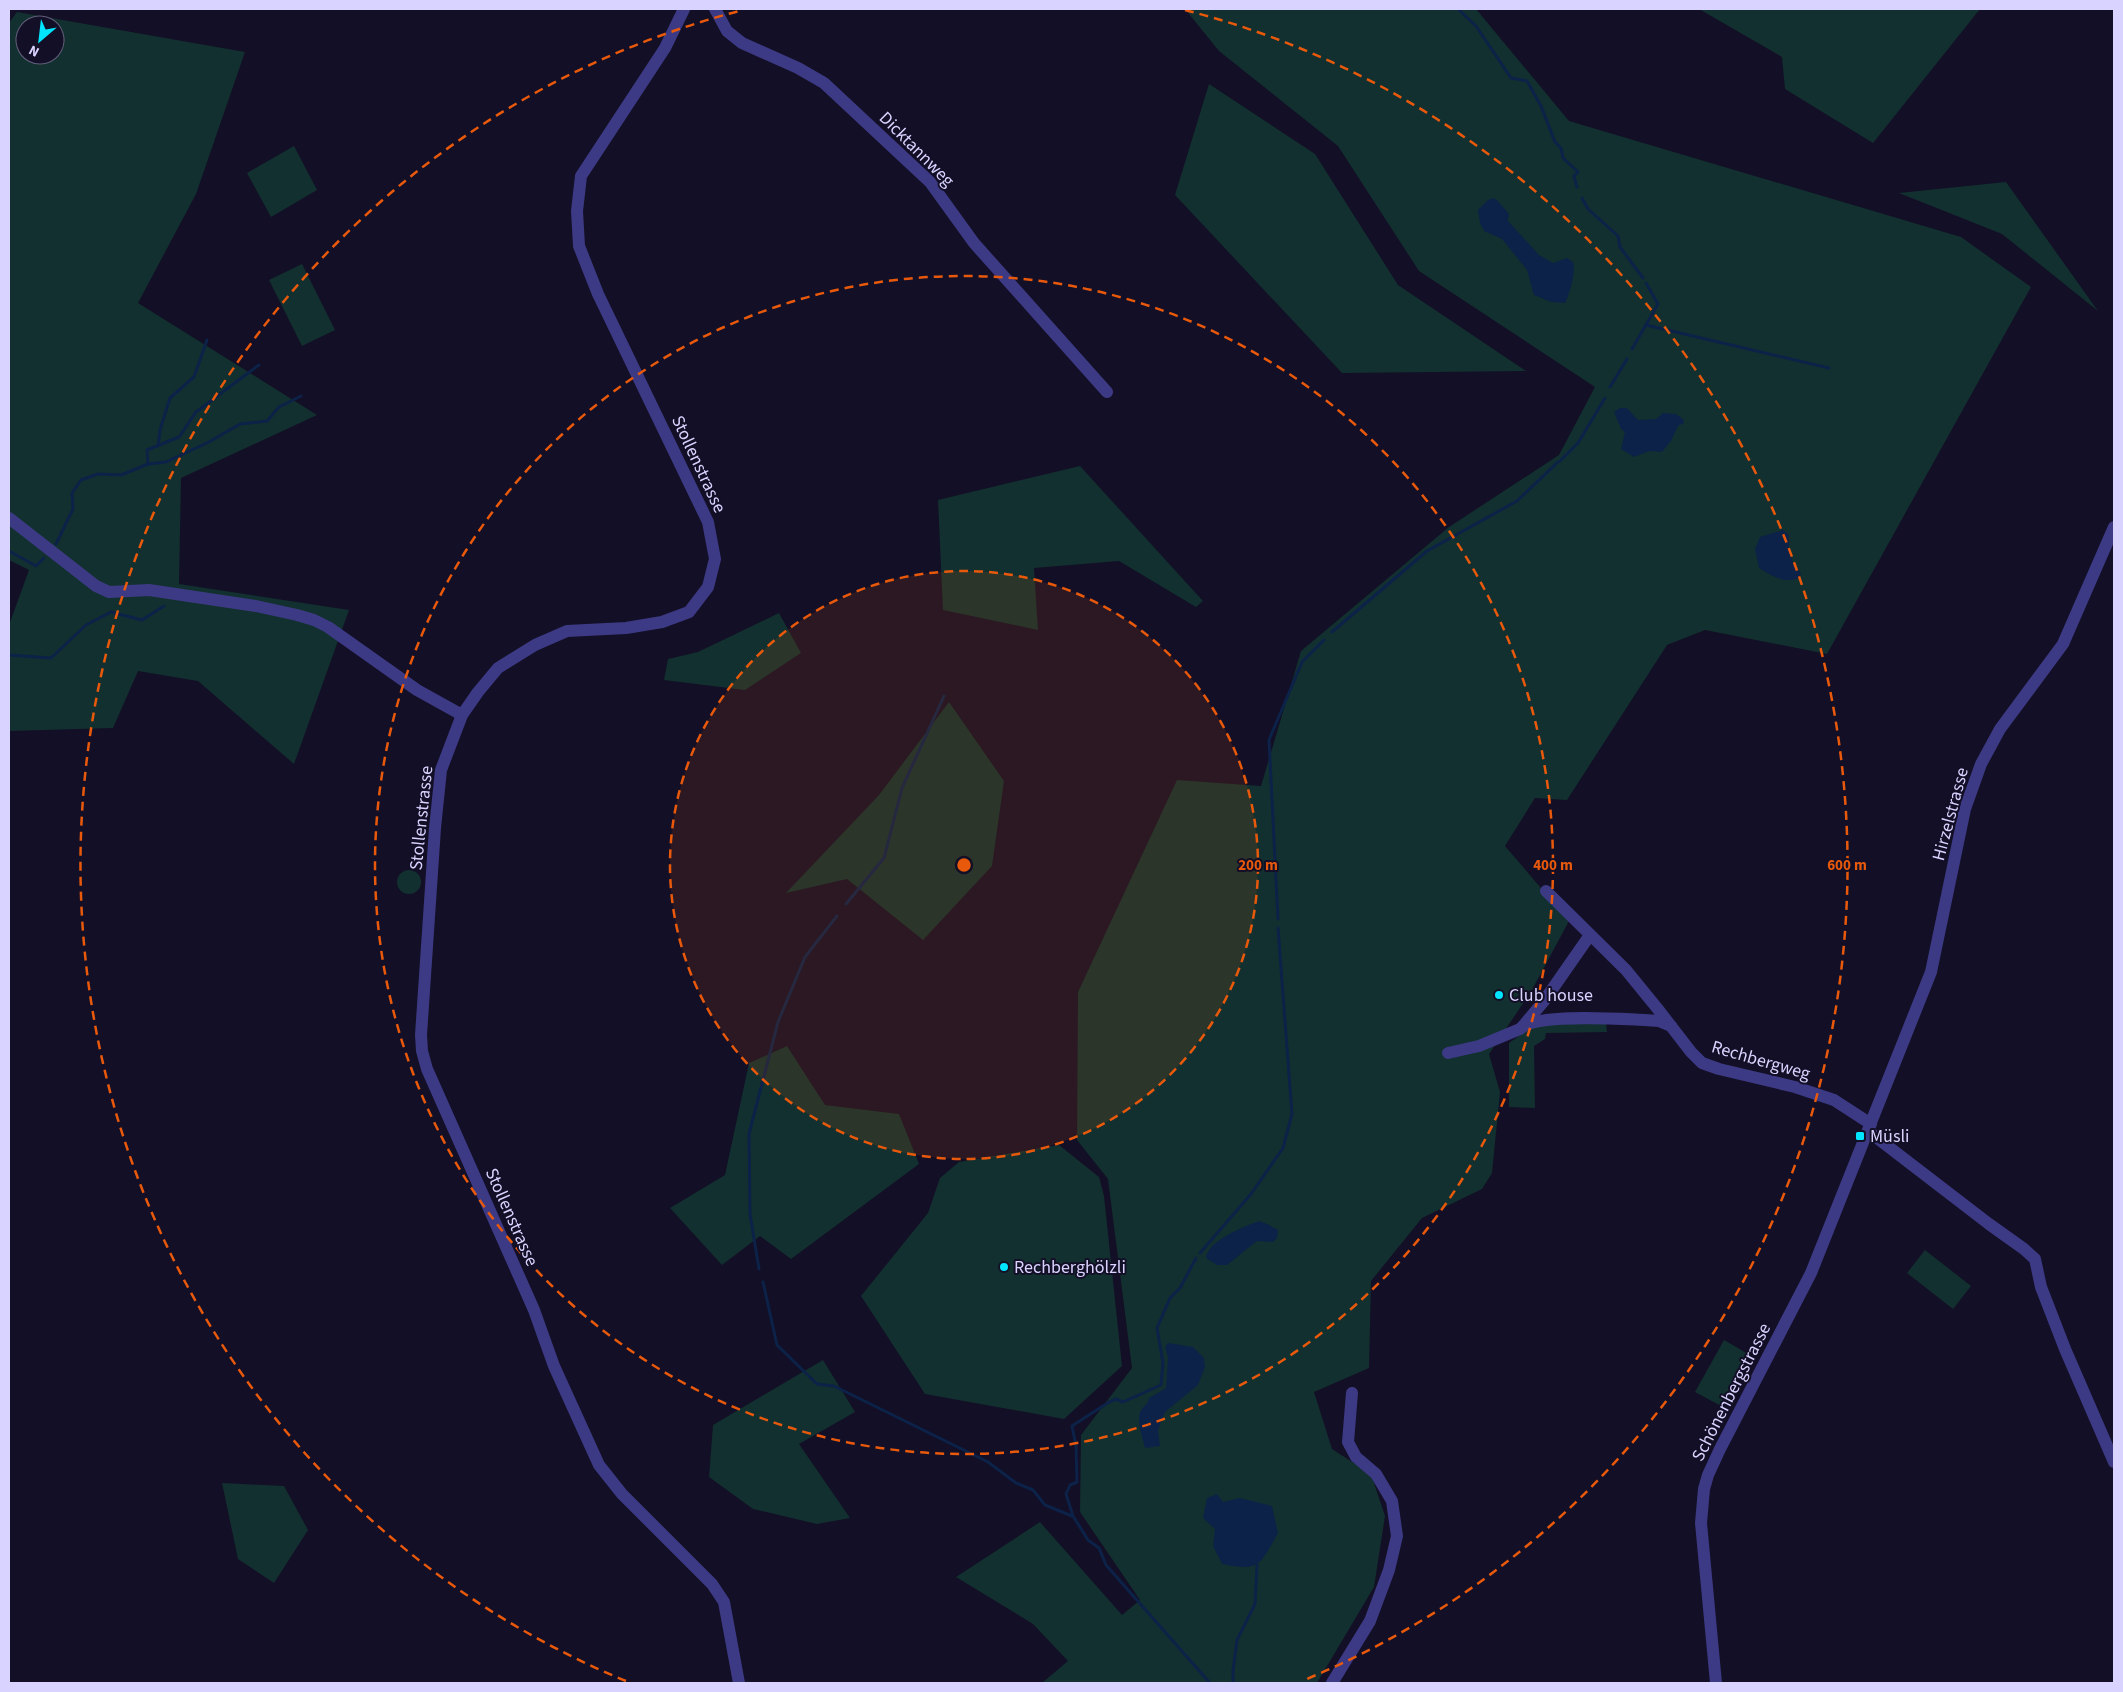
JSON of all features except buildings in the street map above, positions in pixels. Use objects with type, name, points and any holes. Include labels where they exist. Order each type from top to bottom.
[{"type":"street","name":"Stollenstrasse","points":[[684,9],[665,48],[581,176],[577,211],[579,246],[598,294],[708,522],[715,559],[708,587],[689,612],[662,622],[626,628],[567,631],[535,644],[498,668],[462,715],[442,770],[435,828],[421,1035],[422,1051],[427,1069],[534,1310],[554,1366],[600,1465],[622,1494],[712,1584],[724,1602],[739,1683]]},
{"type":"street","name":"Dicktannweg","points":[[715,9],[723,24],[734,38],[798,68],[824,84],[930,182],[974,243],[1107,392]]},
{"type":"street","points":[[9,518],[96,586],[109,592],[149,590],[171,592],[297,615],[328,627],[394,675],[462,715]]},
{"type":"street","name":"Hirzelstrasse","points":[[1869,1128],[1931,972],[1965,810],[1981,764],[2000,729],[2063,644],[2114,527]]},
{"type":"street","name":"Rechbergweg","points":[[1546,891],[1626,970],[1691,1052],[1702,1063],[1718,1069],[1795,1087],[1834,1100],[2035,1259],[2041,1287],[2065,1349],[2114,1462]]},
{"type":"street","points":[[1448,1053],[1479,1046],[1520,1029],[1544,1001],[1590,935]]},
{"type":"street","points":[[1522,1026],[1547,1019],[1644,1020],[1659,1021],[1672,1026]]},
{"type":"street","name":"Schönenbergstrasse","points":[[1716,1683],[1701,1534],[1701,1505],[1708,1475],[1808,1280],[1869,1128]]},
{"type":"street","points":[[1332,1683],[1370,1621],[1389,1570],[1397,1536],[1392,1501],[1376,1474],[1356,1457],[1348,1442],[1352,1393]]},
{"type":"green space","points":[[1185,9],[1476,9],[1569,121],[1961,237],[2031,287],[1827,654],[1705,630],[1667,645],[1567,800],[1535,798],[1505,846],[1569,921],[1532,990],[1489,1054],[1500,1092],[1492,1173],[1482,1189],[1422,1218],[1371,1281],[1369,1368],[1314,1392],[1332,1449],[1371,1474],[1385,1516],[1374,1587],[1317,1683],[1042,1683],[1068,1661],[1033,1624],[956,1577],[1040,1522],[1122,1615],[1140,1600],[1080,1512],[1081,1435],[1132,1368],[1108,1179],[1077,1140],[1078,992],[1177,780],[1261,786],[1301,651],[1449,527],[1559,455],[1595,387],[1419,271],[1338,146],[1219,51]]},
{"type":"green space","points":[[1699,9],[1980,9],[1873,143],[1785,89],[1782,57]]},
{"type":"green space","points":[[17,12],[34,15],[15,15],[15,65],[65,65],[65,20],[245,52],[196,194],[138,303],[317,415],[181,478],[179,584],[349,610],[294,764],[198,681],[138,671],[113,728],[9,731],[9,625],[29,570],[9,560],[9,23]]},
{"type":"green space","points":[[1209,84],[1315,154],[1398,285],[1526,371],[1342,373],[1175,195]]},
{"type":"green space","points":[[294,146],[317,190],[271,217],[247,173]]},
{"type":"green space","points":[[2006,182],[2098,311],[2002,234],[1899,193]]},
{"type":"green space","points":[[302,264],[335,330],[302,346],[269,280]]},
{"type":"green space","points":[[1080,466],[1203,601],[1196,607],[1119,561],[1034,568],[1038,630],[943,610],[938,500]]},
{"type":"green space","points":[[779,613],[801,653],[745,690],[664,680],[668,659],[698,652]]},
{"type":"green space","points":[[949,702],[1004,781],[992,866],[923,940],[847,879],[786,893],[879,795]]},
{"type":"green space","points":[[409,870],[414,871],[420,877],[420,887],[414,893],[409,894],[404,893],[398,887],[397,882],[398,877],[404,871]]},
{"type":"green space","points":[[1547,1022],[1606,1022],[1607,1032],[1546,1033],[1545,1039],[1534,1046],[1535,1108],[1509,1107],[1509,1043],[1529,1029]]},
{"type":"green space","points":[[787,1046],[825,1105],[899,1114],[919,1164],[791,1259],[760,1236],[722,1265],[670,1208],[725,1175],[749,1063]]},
{"type":"green space","points":[[1059,1145],[1099,1177],[1104,1196],[1122,1366],[1064,1419],[925,1394],[861,1296],[928,1213],[940,1178],[959,1162]]},
{"type":"green space","points":[[1925,1250],[1971,1286],[1953,1309],[1907,1273]]},
{"type":"green space","points":[[1724,1340],[1750,1355],[1721,1406],[1695,1392]]},
{"type":"green space","points":[[823,1360],[855,1412],[799,1444],[850,1518],[817,1524],[753,1509],[709,1477],[713,1425]]},
{"type":"green space","points":[[222,1483],[284,1486],[308,1530],[274,1583],[238,1559]]},
{"type":"water","points":[[1493,198],[1509,214],[1508,221],[1539,255],[1553,263],[1567,258],[1573,262],[1572,282],[1565,303],[1551,302],[1534,295],[1527,270],[1502,239],[1484,231],[1480,223],[1478,210],[1488,200]]},
{"type":"water","points":[[1620,408],[1627,408],[1638,420],[1656,419],[1663,413],[1676,414],[1683,419],[1684,423],[1678,426],[1671,441],[1662,452],[1649,451],[1634,457],[1621,449],[1625,432],[1621,429],[1614,412]]},
{"type":"water","points":[[1783,530],[1789,535],[1790,556],[1794,565],[1801,573],[1799,578],[1794,580],[1783,580],[1759,568],[1755,549],[1760,537]]},
{"type":"water","points":[[1259,1221],[1278,1230],[1277,1238],[1273,1242],[1257,1241],[1227,1265],[1217,1265],[1206,1258],[1208,1251],[1220,1240]]},
{"type":"water","points":[[1168,1343],[1193,1347],[1204,1358],[1205,1367],[1198,1385],[1165,1412],[1158,1430],[1160,1446],[1145,1448],[1139,1424],[1140,1413],[1149,1398],[1166,1388],[1168,1357],[1165,1347]]},
{"type":"water","points":[[1217,1494],[1223,1502],[1240,1498],[1272,1506],[1278,1533],[1258,1564],[1244,1567],[1222,1564],[1213,1546],[1215,1529],[1203,1518],[1207,1498]]},
{"type":"waterway","points":[[1458,9],[1476,26],[1511,78],[1527,81],[1541,106],[1555,142],[1561,148],[1563,158],[1578,172],[1574,176],[1577,187]]},
{"type":"waterway","points":[[1582,198],[1588,209],[1618,236],[1620,247],[1643,278]]},
{"type":"waterway","points":[[1632,349],[1658,304],[1646,283]]},
{"type":"waterway","points":[[1646,325],[1829,368]]},
{"type":"waterway","points":[[158,446],[160,430],[170,398],[194,377],[207,340]]},
{"type":"waterway","points":[[1610,387],[1627,359]]},
{"type":"waterway","points":[[56,544],[73,509],[72,493],[81,480],[98,474],[121,475],[148,464],[147,450],[179,437],[196,412],[259,365]]},
{"type":"waterway","points":[[148,464],[166,462],[209,442],[240,424],[267,421],[279,407],[301,396]]},
{"type":"waterway","points":[[1560,461],[1578,443],[1605,398]]},
{"type":"waterway","points":[[1332,632],[1427,551],[1517,501],[1558,462]]},
{"type":"waterway","points":[[9,551],[36,566],[44,558]]},
{"type":"waterway","points":[[9,655],[51,658],[86,625],[111,612],[142,620],[164,606]]},
{"type":"waterway","points":[[1278,919],[1269,740],[1302,662],[1324,640]]},
{"type":"waterway","points":[[846,904],[884,858],[902,788],[944,696]]},
{"type":"waterway","points":[[759,1269],[750,1214],[749,1134],[778,1022],[805,957],[837,916]]},
{"type":"waterway","points":[[1200,1253],[1251,1194],[1283,1148],[1292,1114],[1278,928]]},
{"type":"waterway","points":[[1196,1258],[1180,1288],[1170,1298],[1157,1328],[1163,1363],[1161,1385],[1123,1402],[1116,1399],[1109,1402],[1072,1426],[1076,1446],[1077,1482],[1070,1485],[1066,1494],[1073,1516],[1088,1540],[1099,1548],[1106,1565],[1210,1683]]},
{"type":"waterway","points":[[763,1282],[777,1345],[817,1384],[834,1386],[988,1462],[1016,1483],[1033,1490],[1045,1505],[1072,1516]]},
{"type":"waterway","points":[[1233,1683],[1237,1640],[1255,1604],[1257,1565]]},
{"type":"place","name":"Club house","points":[[1499,995]]},
{"type":"place","name":"Müsli","points":[[1860,1136]]},
{"type":"place","name":"Rechberghölzli","points":[[1004,1267]]}]
